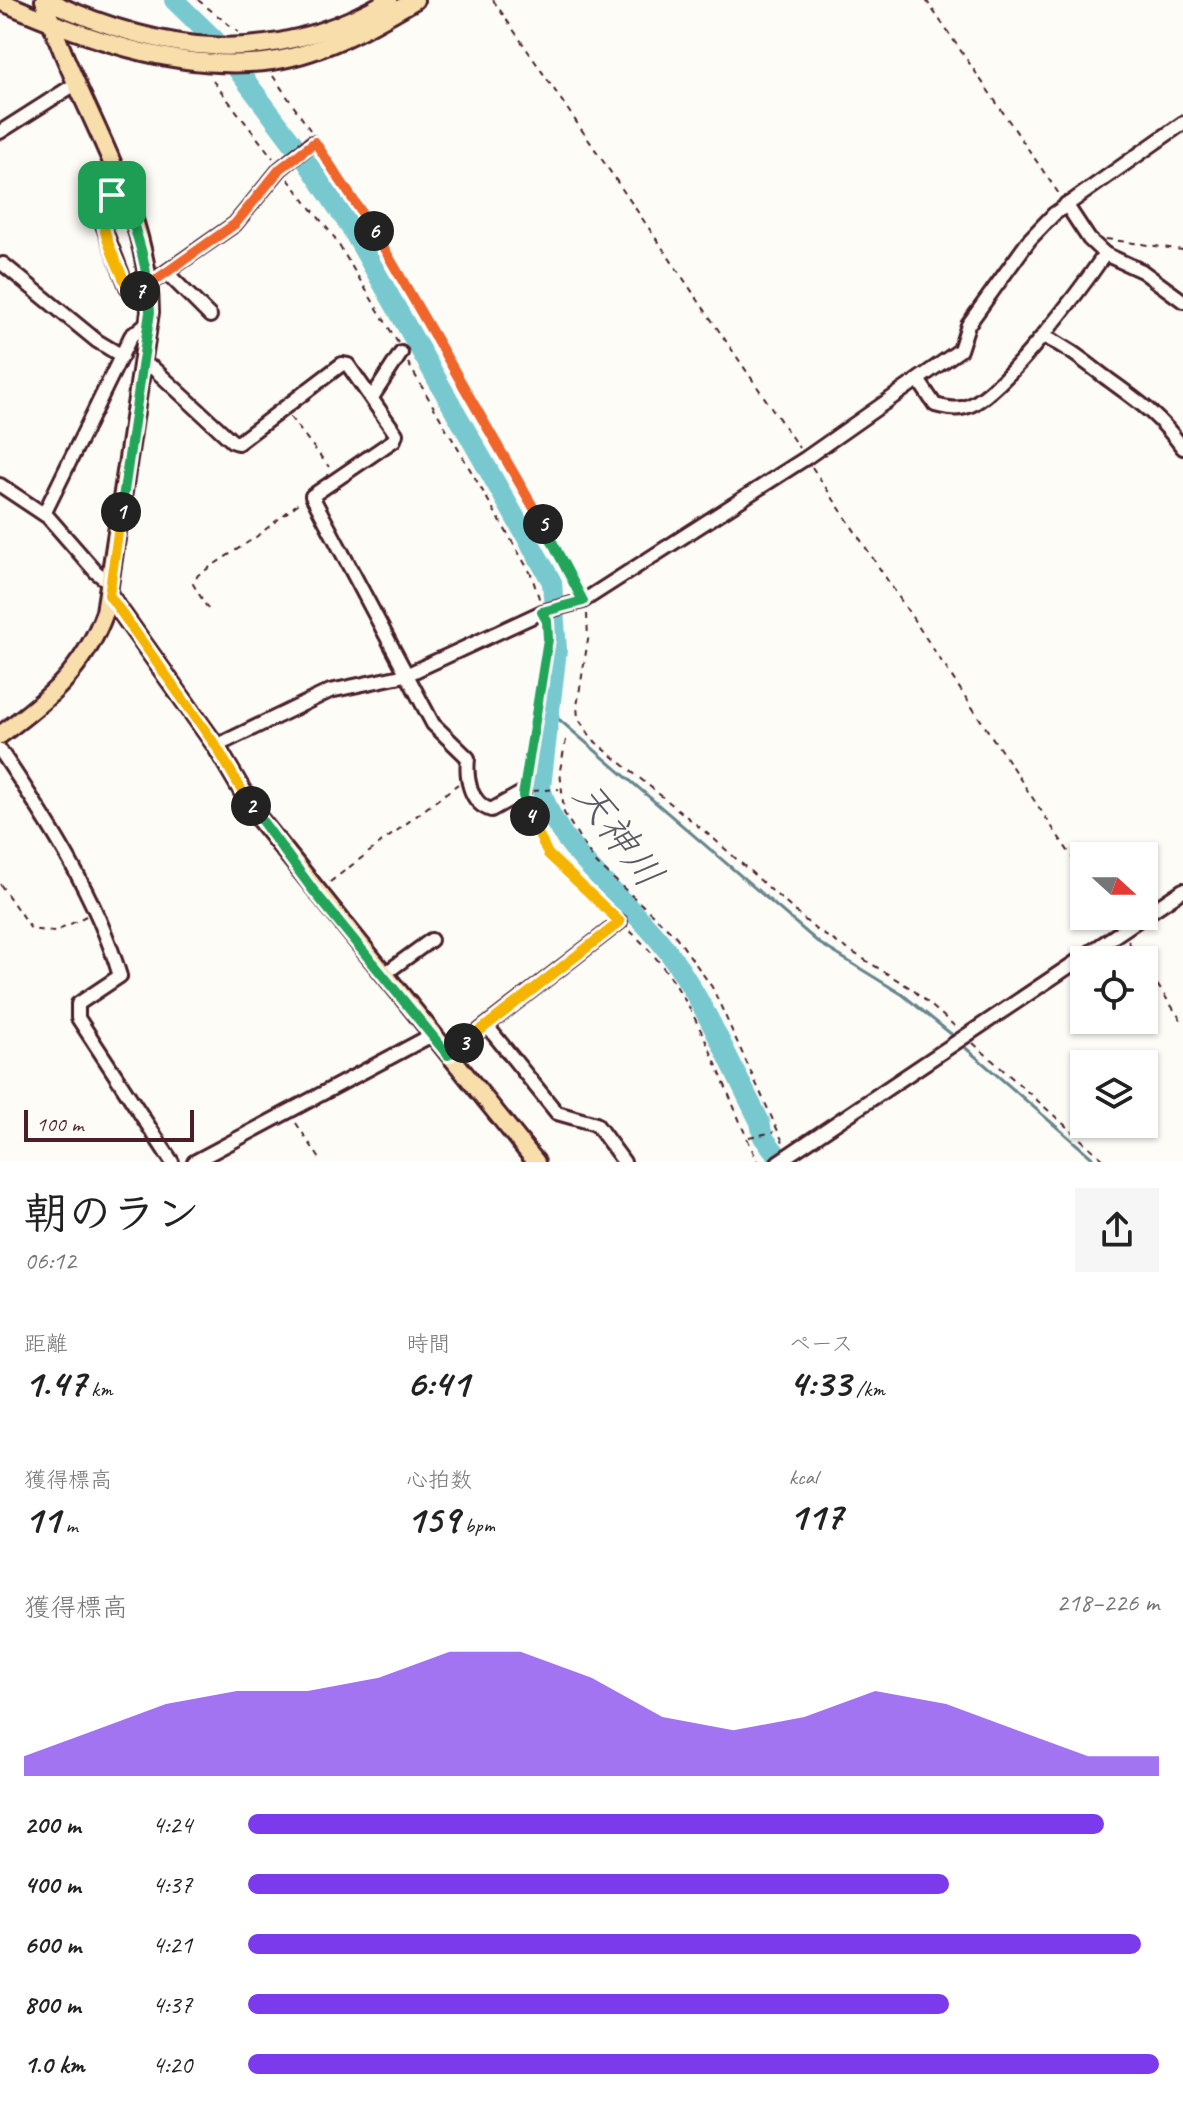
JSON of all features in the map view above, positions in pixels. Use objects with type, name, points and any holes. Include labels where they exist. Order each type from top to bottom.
[{"type":"main road","points":[[2,730],[77,668],[93,645],[110,589],[148,322],[149,286],[141,240],[51,24],[45,0]]},
{"type":"main road","points":[[45,0],[92,21],[170,44],[249,55],[318,35],[389,0]]},
{"type":"main road","points":[[0,1],[51,24],[182,61],[249,55],[361,32],[415,0]]},
{"type":"main road","points":[[110,589],[216,746],[257,816],[316,893],[536,1162]]},
{"type":"street","points":[[0,132],[77,83]]},
{"type":"street","points":[[216,746],[330,691],[406,675],[544,612],[578,602],[806,458],[960,350],[968,325],[1021,251],[1066,204],[1183,123]]},
{"type":"street","points":[[121,191],[106,203],[103,225],[127,287],[139,291],[168,274],[235,224],[282,168],[314,143]]},
{"type":"street","points":[[1066,204],[1089,239],[1105,254],[1142,271],[1183,301]]},
{"type":"street","points":[[919,381],[935,405],[967,407],[982,399],[1043,336],[1105,254]]},
{"type":"street","points":[[3,264],[46,295],[97,341],[122,356]]},
{"type":"street","points":[[168,274],[210,316]]},
{"type":"street","points":[[44,514],[135,330],[148,322]]},
{"type":"street","points":[[1043,336],[1070,348],[1139,399],[1181,442]]},
{"type":"street","points":[[373,396],[401,353]]},
{"type":"street","points":[[143,366],[153,368],[232,441],[238,443],[282,406],[342,364],[348,365],[373,396],[396,434],[394,440],[312,496],[433,724],[468,758],[466,780],[484,808],[491,810],[523,792]]},
{"type":"street","points":[[0,485],[44,514],[110,589]]},
{"type":"street","points":[[0,750],[61,845],[112,946],[120,976],[78,1004],[78,1018],[172,1162]]},
{"type":"street","points":[[778,1162],[1183,890]]},
{"type":"street","points":[[448,1055],[620,922]]},
{"type":"street","points":[[383,975],[431,940]]},
{"type":"street","points":[[487,1026],[557,1113],[596,1124],[624,1162]]},
{"type":"street","points":[[194,1162],[432,1035]]},
{"type":"path","points":[[198,0],[241,34],[249,55],[380,240],[575,579],[588,640],[577,706],[578,718],[593,740],[714,839],[815,929],[912,989],[1106,1162]]},
{"type":"path","points":[[493,0],[806,458],[1070,854]]},
{"type":"path","points":[[926,0],[1066,204]]},
{"type":"path","points":[[213,81],[334,237],[531,574],[547,621],[548,639],[523,792],[534,827],[548,854],[649,948],[685,997],[758,1162]]},
{"type":"path","points":[[1089,239],[1183,250]]},
{"type":"path","points":[[282,406],[329,467]]},
{"type":"path","points":[[208,609],[193,584],[198,575],[312,496]]},
{"type":"path","points":[[566,740],[560,789],[564,813],[580,843],[675,935],[712,987],[775,1131],[792,1152]]},
{"type":"path","points":[[316,893],[466,780]]},
{"type":"path","points":[[523,792],[560,789]]},
{"type":"path","points":[[0,884],[26,926],[38,932],[64,929],[93,911]]},
{"type":"path","points":[[1122,932],[1132,946]]},
{"type":"path","points":[[1158,986],[1183,1023]]},
{"type":"path","points":[[288,1111],[322,1162]]},
{"type":"path","points":[[747,1137],[775,1131]]},
{"type":"waterway","name":"天神川","points":[[174,0],[215,40],[307,162],[351,228],[552,582],[557,650],[541,787],[550,811],[580,856],[674,960],[719,1039],[760,1122],[763,1137],[783,1162]]},
{"type":"waterway","points":[[548,710],[819,943],[903,995],[956,1038]]},
{"type":"waterway","points":[[961,1044],[1097,1162]]},
{"type":"route","points":[[112,195],[103,211],[103,225],[127,287],[139,291],[149,286],[158,281],[235,224],[280,169],[315,142],[380,240],[575,579],[583,601],[542,612],[547,621],[548,639],[523,796],[548,854],[574,883],[620,922],[448,1055],[313,890],[257,816],[216,746],[109,595],[150,312],[149,286],[141,240],[121,191],[112,195]]}]
